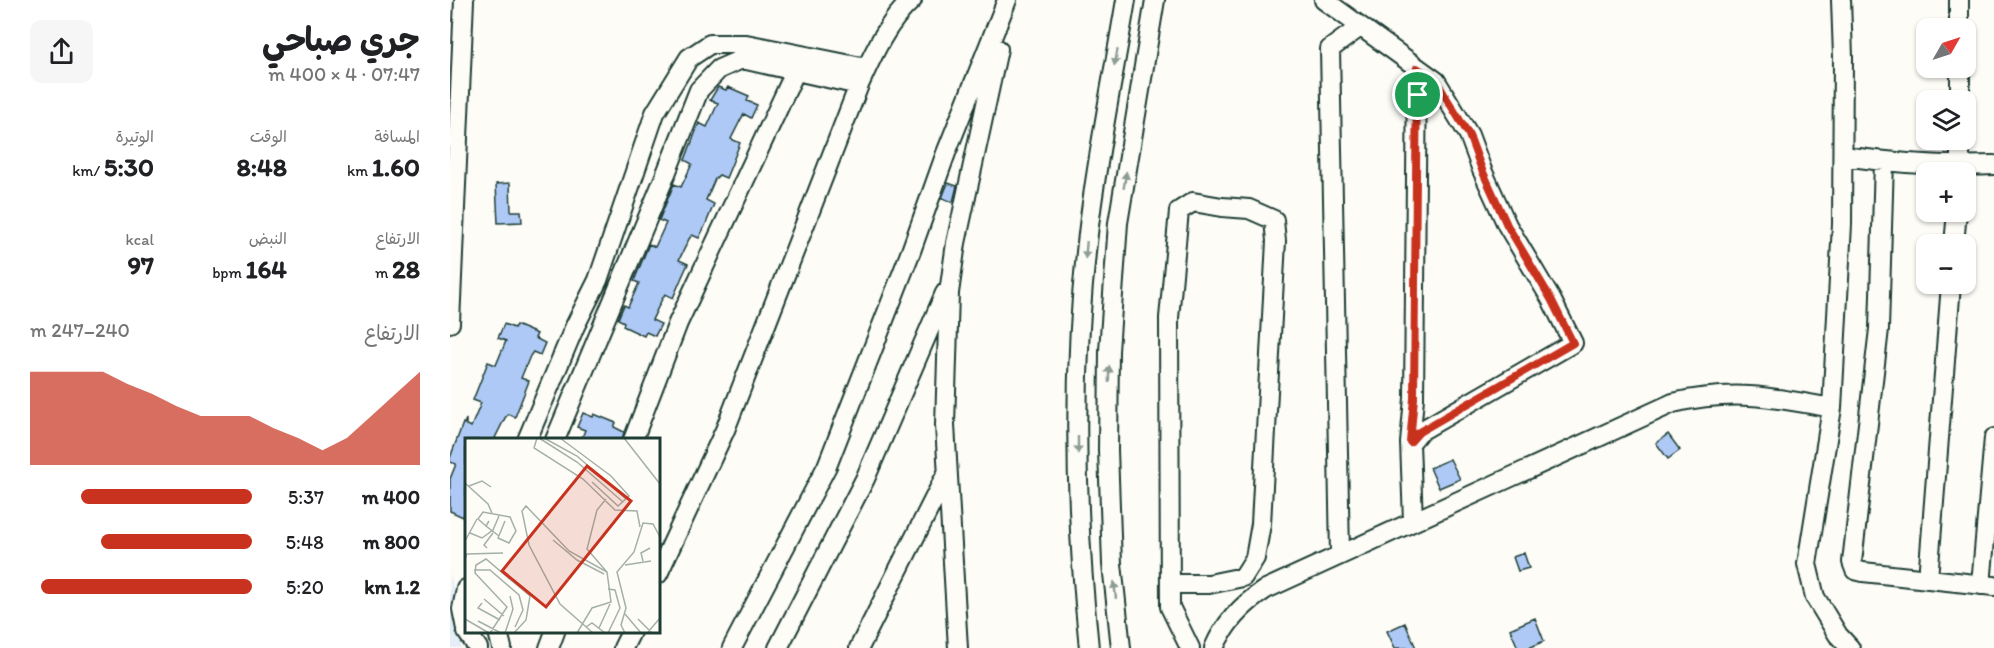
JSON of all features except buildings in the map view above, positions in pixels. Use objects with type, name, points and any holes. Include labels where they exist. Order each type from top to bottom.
[{"type":"street","points":[[450,323],[464,0]]},
{"type":"street","points":[[660,570],[725,430],[858,85],[887,30],[912,0]]},
{"type":"street","points":[[958,648],[945,425],[951,280],[956,243],[1008,0]]},
{"type":"street","points":[[732,648],[827,466],[911,251],[946,153],[1008,0]]},
{"type":"street","points":[[1089,648],[1083,587],[1078,479],[1078,389],[1082,301],[1088,232],[1126,0]]},
{"type":"street","points":[[1121,648],[1112,564],[1108,450],[1109,351],[1118,223],[1155,0]]},
{"type":"street","points":[[1324,0],[1436,81],[1469,135],[1507,225],[1551,299],[1573,343],[1419,432],[1410,442]]},
{"type":"street","points":[[1841,0],[1842,224],[1832,408],[1807,564],[1815,597],[1838,635],[1850,648]]},
{"type":"street","points":[[1959,0],[1959,18]]},
{"type":"street","points":[[1340,554],[1330,49],[1360,27]]},
{"type":"street","points":[[528,438],[575,326],[598,280],[655,113],[689,58],[710,44],[746,44],[866,68]]},
{"type":"street","points":[[556,438],[699,90],[719,69],[742,59],[858,85]]},
{"type":"street","points":[[1413,521],[1410,442],[1414,398],[1417,68]]},
{"type":"street","points":[[634,438],[678,323],[796,70]]},
{"type":"street","points":[[1843,156],[1916,165]]},
{"type":"street","points":[[1884,162],[1879,329],[1852,562],[1855,570],[1988,586],[1994,438]]},
{"type":"street","points":[[1976,167],[1994,165]]},
{"type":"street","points":[[1170,584],[1209,584],[1243,577],[1255,558],[1261,524],[1275,241],[1274,220],[1249,209],[1193,202],[1179,211],[1169,318],[1170,607],[1190,648]]},
{"type":"street","points":[[778,648],[865,479],[951,280]]},
{"type":"street","points":[[1928,579],[1950,294]]},
{"type":"street","points":[[1214,648],[1226,626],[1251,599],[1266,589],[1673,403],[1697,397],[1746,394],[1832,408]]},
{"type":"street","points":[[858,648],[947,471]]},
{"type":"street","points":[[465,594],[462,609],[465,622]]},
{"type":"street","points":[[469,633],[478,648]]},
{"type":"street","points":[[498,633],[502,648]]},
{"type":"street","points":[[549,648],[555,633]]},
{"type":"street","points":[[623,648],[630,633]]},
{"type":"shaded area","points":[[450,575],[462,621],[461,648],[450,648]]},
{"type":"route","points":[[1417,68],[1436,81],[1469,135],[1507,225],[1551,299],[1573,343],[1419,432],[1410,442],[1414,398],[1418,95],[1417,68]]}]
